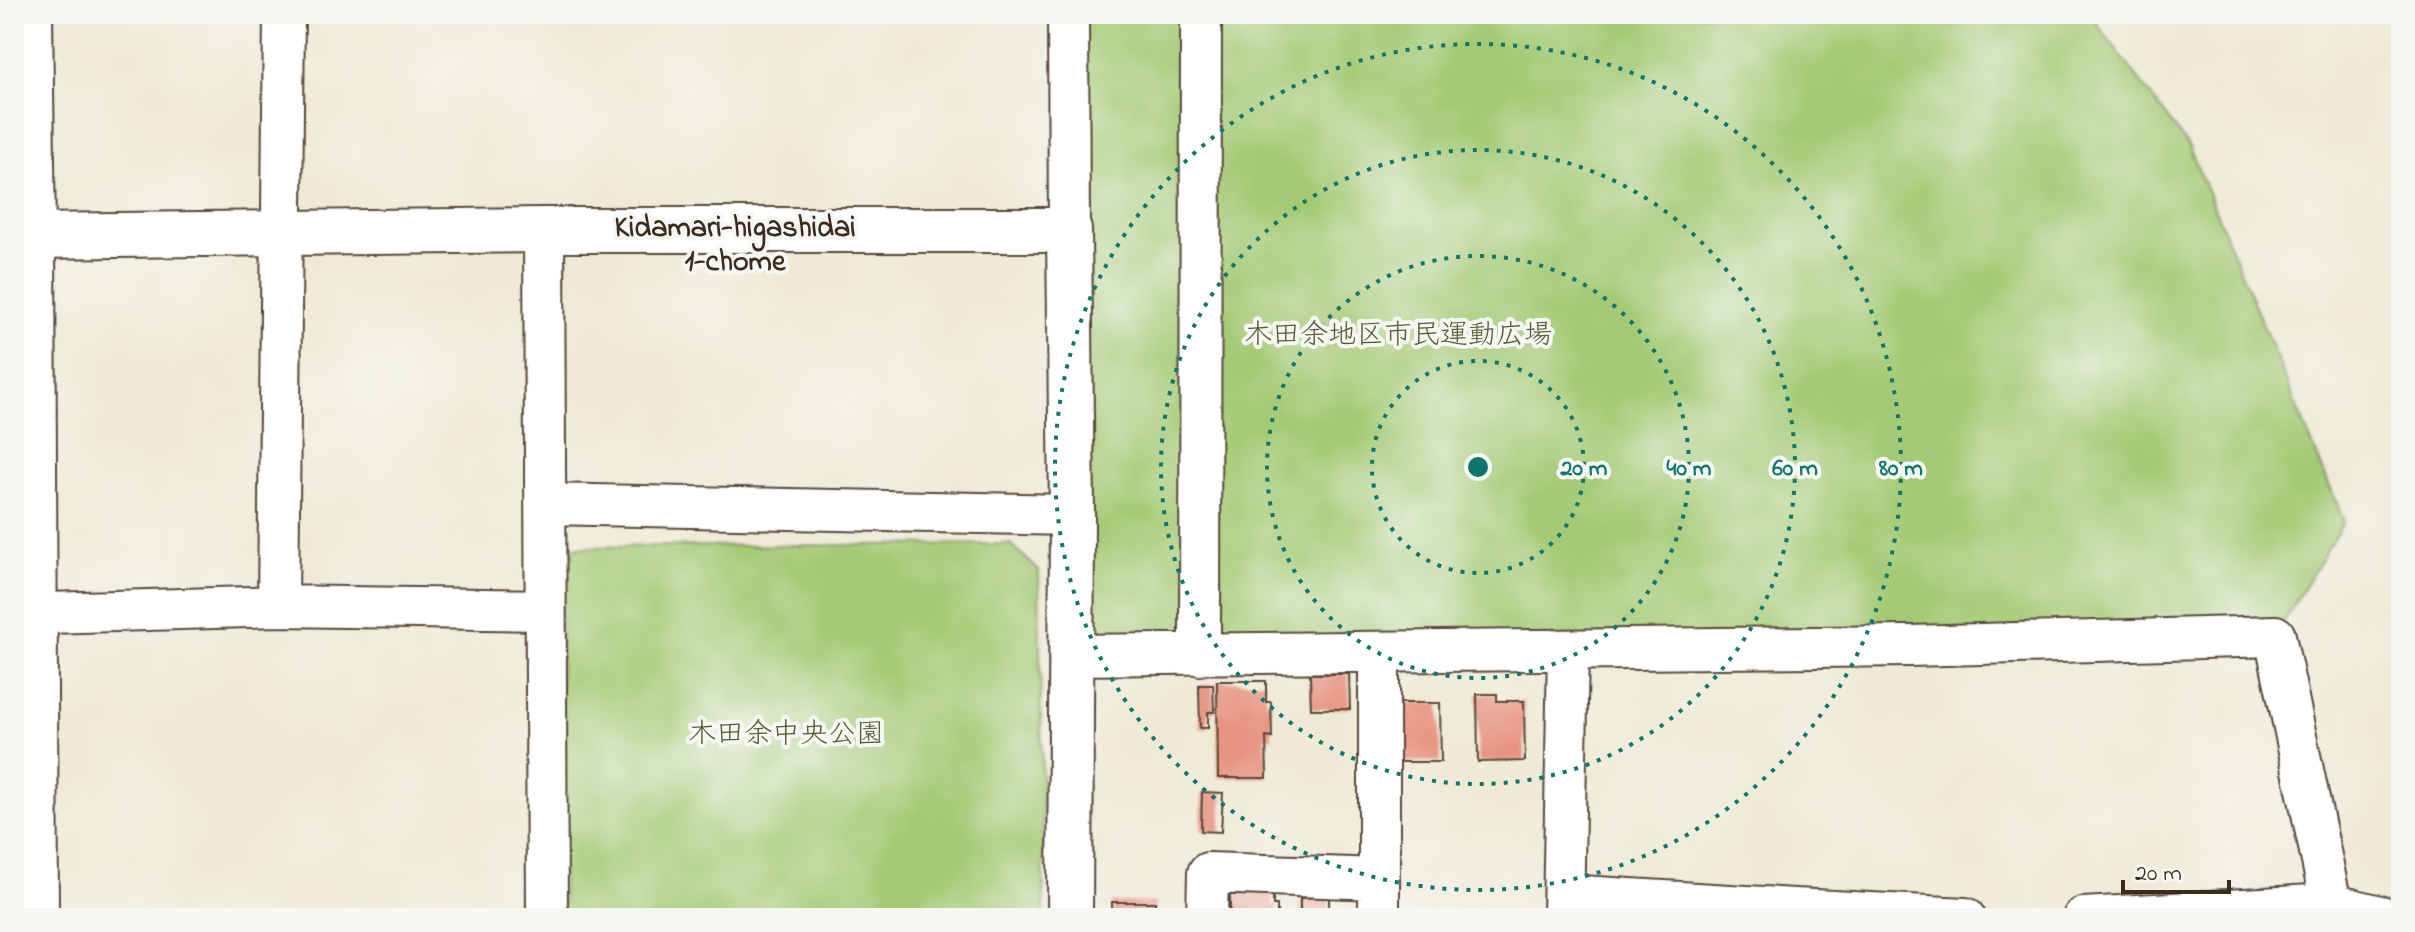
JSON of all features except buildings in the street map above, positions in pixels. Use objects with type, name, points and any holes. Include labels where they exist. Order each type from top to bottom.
[{"type":"street","points":[[30,14],[33,236],[24,614],[36,918]]},
{"type":"street","points":[[278,606],[284,14]]},
{"type":"street","points":[[1068,14],[1072,515],[1070,918]]},
{"type":"street","points":[[1200,655],[1201,14]]},
{"type":"street","points":[[33,236],[544,230],[1069,230]]},
{"type":"street","points":[[544,230],[547,918]]},
{"type":"street","points":[[546,504],[1072,515]]},
{"type":"street","points":[[24,614],[278,606],[545,610]]},
{"type":"street","points":[[1071,655],[1910,646],[2275,636],[2330,911]]},
{"type":"street","points":[[1568,650],[1563,906],[1965,918]]},
{"type":"street","points":[[1207,918],[1208,873],[1379,899],[1379,653]]},
{"type":"street","points":[[2083,918],[2330,911],[2388,918]]},
{"type":"green space","name":"木田余地区市民運動広場","points":[[1068,14],[2090,14],[2189,147],[2344,521],[2275,636],[1071,655]]},
{"type":"green space","name":"木田余中央公園","points":[[1011,544],[1039,571],[1044,918],[563,918],[560,559],[576,547]]},
{"type":"district","name":"Kidamari-higashidai 1-chome","points":[[735,243]]}]
